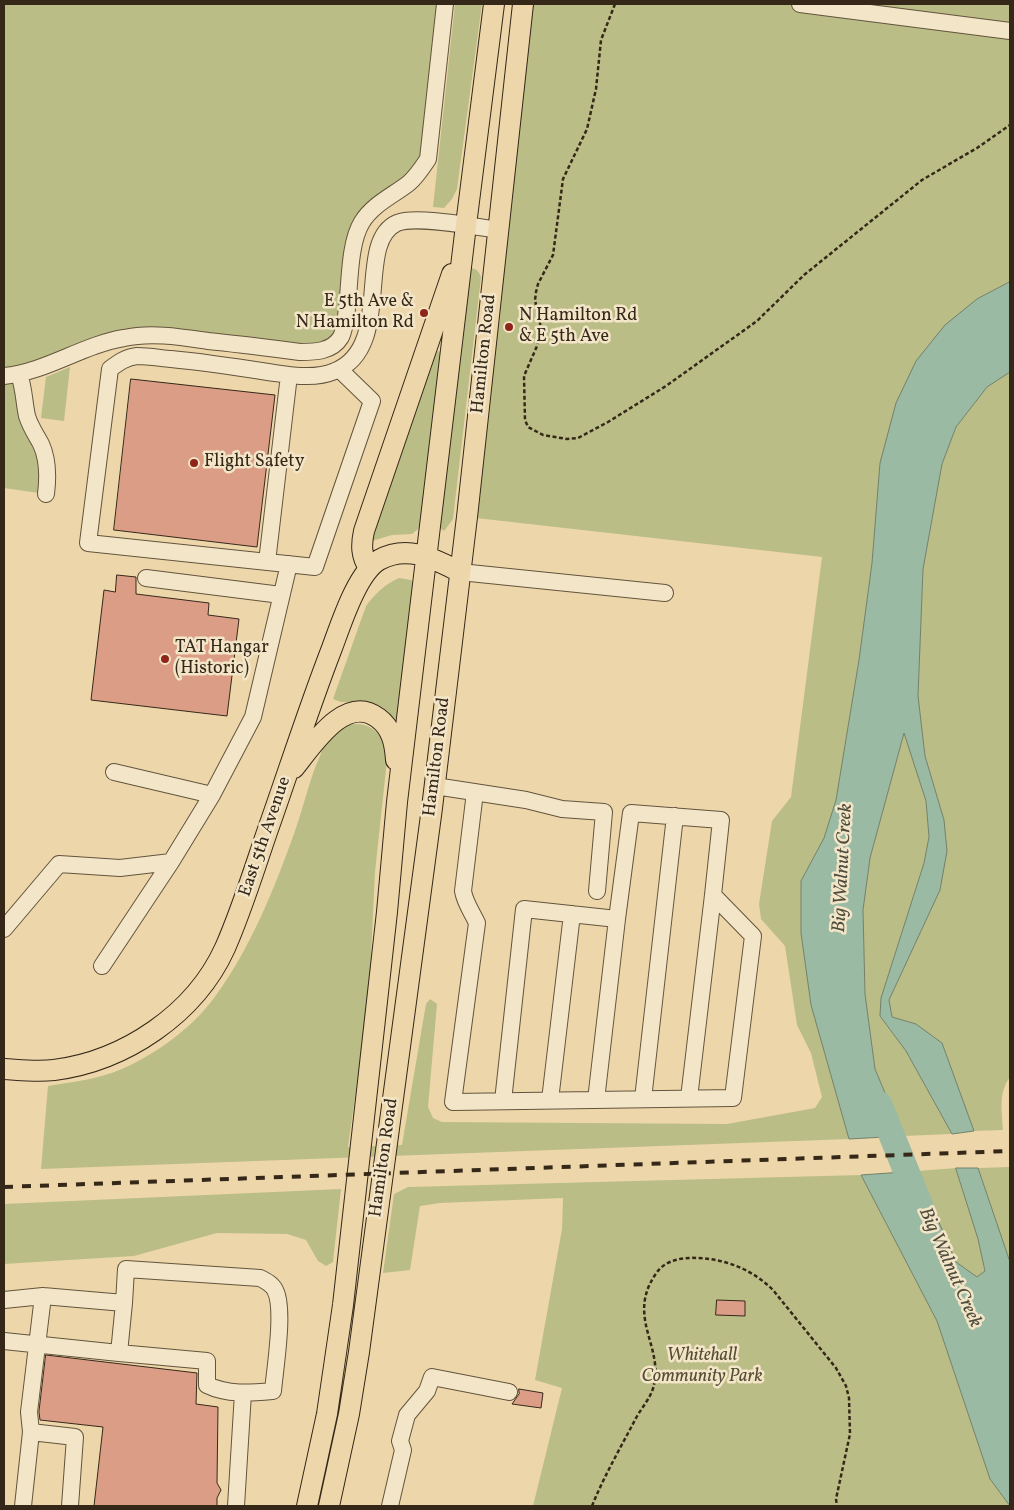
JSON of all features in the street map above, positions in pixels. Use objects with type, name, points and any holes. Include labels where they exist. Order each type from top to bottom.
[{"type":"main road","name":"Hamilton Road","points":[[307,1506],[327,1414],[343,1305],[383,950],[397,802],[494,4]]},
{"type":"main road","name":"Hamilton Road","points":[[329,1506],[350,1414],[435,786],[523,4]]},
{"type":"main road","points":[[460,572],[426,555],[408,554],[392,555],[379,560],[369,568],[362,554],[361,543],[465,231]]},
{"type":"main road","name":"East 5th Avenue","points":[[4,1069],[55,1070],[101,1059],[123,1050],[143,1038],[179,1010],[211,972],[224,949],[243,902],[337,635],[360,582],[369,568]]},
{"type":"main road","points":[[286,777],[334,722],[348,713],[367,713],[377,717],[384,723],[394,742],[397,802]]},
{"type":"lane","points":[[12,375],[40,368],[99,343],[126,337],[176,337],[300,352],[318,352],[331,347],[340,338],[346,318],[354,242],[362,222],[388,197],[410,183],[428,159],[445,4]]},
{"type":"lane","points":[[800,4],[1010,31]]},
{"type":"lane","points":[[339,370],[372,401],[315,567],[88,542],[110,369],[120,361],[136,356],[189,361],[289,375],[318,376],[339,370],[347,366],[363,344],[369,322],[378,248],[382,236],[388,229],[397,223],[408,220],[465,231],[498,230]]},
{"type":"lane","points":[[12,375],[24,387],[28,417],[42,446],[46,460],[46,494]]},
{"type":"lane","points":[[267,562],[289,375]]},
{"type":"lane","points":[[102,966],[171,862],[212,795],[253,717],[289,564]]},
{"type":"lane","points":[[460,572],[665,593]]},
{"type":"lane","points":[[146,578],[281,595]]},
{"type":"lane","points":[[114,772],[212,795]]},
{"type":"lane","points":[[435,786],[526,800],[562,809],[604,812],[597,891]]},
{"type":"lane","points":[[475,792],[463,891],[465,900],[471,908],[477,923],[453,1102],[733,1098],[753,936],[713,895]]},
{"type":"lane","points":[[596,1100],[616,918],[631,813],[721,820],[689,1098]]},
{"type":"lane","points":[[643,1099],[675,816]]},
{"type":"lane","points":[[4,929],[59,864],[120,868],[171,862]]},
{"type":"lane","points":[[503,1101],[524,909],[616,918]]},
{"type":"lane","points":[[550,1100],[572,914]]},
{"type":"lane","points":[[4,1341],[119,1353],[207,1361],[207,1385],[219,1390],[243,1393],[273,1391],[280,1310],[276,1291],[270,1284],[260,1278],[126,1268],[119,1353]]},
{"type":"lane","points":[[4,1300],[43,1296],[124,1302]]},
{"type":"lane","points":[[23,1506],[31,1432],[29,1412],[43,1296]]},
{"type":"lane","points":[[390,1506],[403,1450],[409,1444],[417,1419],[413,1410],[427,1391],[432,1377],[509,1392]]},
{"type":"lane","points":[[236,1506],[243,1393]]},
{"type":"lane","points":[[31,1432],[75,1437],[70,1506]]},
{"type":"path","points":[[615,4],[601,40],[596,89],[587,128],[563,179],[553,255],[538,284],[536,292],[541,328],[537,346],[524,376],[525,420],[528,427],[543,435],[567,439],[578,438],[666,386],[757,321],[804,275],[922,180],[977,148],[1010,125]]},
{"type":"path","points":[[592,1506],[600,1485],[651,1395],[654,1383],[654,1363],[643,1308],[648,1285],[660,1267],[683,1257],[726,1262],[761,1278],[773,1290],[836,1368],[846,1386],[849,1398],[850,1434],[836,1499],[837,1506]]},
{"type":"green space","points":[[4,4],[445,4],[428,159],[362,222],[346,318],[331,347],[157,336],[20,374],[46,494],[4,488]]},
{"type":"green space","points":[[455,4],[482,4],[457,189],[452,199],[444,208],[433,207]]},
{"type":"green space","points":[[523,4],[1010,4],[1010,282],[977,299],[880,463],[872,563],[859,660],[836,800],[824,838],[801,881],[801,933],[811,1005],[849,1139],[41,1169],[48,1086],[86,1080],[135,1063],[160,1048],[184,1030],[205,1009],[239,960],[270,896],[325,743],[334,732],[349,725],[357,724],[365,725],[379,734],[385,744],[387,760],[375,872],[369,997],[348,1147],[402,1145],[426,1004],[430,999],[437,1004],[428,1107],[433,1118],[442,1122],[727,1124],[815,1108],[822,1097],[811,1053],[797,1025],[785,946],[761,919],[759,904],[772,821],[791,797],[822,557],[467,517]]},
{"type":"green space","points":[[469,268],[477,270],[481,277],[453,519],[444,531],[440,528]]},
{"type":"green space","points":[[438,351],[442,352],[422,526],[412,534],[392,535],[372,541],[369,539],[432,361]]},
{"type":"green space","points":[[70,367],[64,421],[41,418],[46,377]]},
{"type":"green space","points":[[1010,372],[1010,1077],[1002,1096],[1003,1130],[974,1131],[942,1043],[916,1024],[892,1017],[889,1000],[940,890],[944,820],[925,756],[918,696],[923,569],[942,464],[956,427],[987,387]]},
{"type":"green space","points":[[399,578],[411,580],[416,586],[400,724],[396,724],[366,702],[341,702],[333,699],[366,606],[389,583]]},
{"type":"green space","points":[[904,732],[926,801],[929,837],[924,863],[881,998],[880,1016],[906,1051],[952,1134],[903,1136],[875,1069],[865,994],[863,910],[870,858]]},
{"type":"green space","points":[[1009,1167],[1010,1170],[1010,1262],[978,1168]]},
{"type":"green space","points":[[956,1168],[978,1239],[985,1272],[977,1278],[956,1262],[917,1171]]},
{"type":"green space","name":"Whitehall Community Park","points":[[861,1175],[937,1321],[990,1479],[1010,1506],[533,1506],[562,1388],[535,1380],[562,1229],[563,1198],[440,1203],[420,1206],[410,1270],[383,1273],[394,1194],[408,1187]]},
{"type":"green space","points":[[341,1189],[333,1262],[326,1266],[318,1261],[306,1240],[287,1234],[217,1233],[134,1256],[4,1264],[4,1204]]},
{"type":"water","points":[[1010,282],[1010,372],[987,387],[956,427],[942,464],[923,569],[918,696],[925,756],[944,820],[947,851],[940,890],[889,1000],[892,1017],[916,1024],[942,1043],[974,1131],[952,1134],[906,1051],[880,1016],[881,998],[924,863],[929,837],[926,801],[904,733],[870,858],[863,910],[865,994],[875,1069],[903,1136],[849,1139],[811,1005],[801,933],[801,881],[824,838],[836,800],[859,660],[872,563],[880,463],[896,403],[916,361],[945,325],[977,299]]},
{"type":"water","points":[[956,1168],[978,1168],[1010,1262],[1010,1506],[990,1479],[937,1321],[861,1175],[917,1171],[956,1262],[977,1277],[985,1271],[978,1239]]},
{"type":"building","name":"Flight Safety","points":[[131,379],[275,395],[257,547],[114,530]]},
{"type":"building","name":"TAT Hangar (Historic)","points":[[117,575],[136,577],[136,594],[209,603],[208,615],[239,619],[227,716],[91,700],[104,590],[115,592]]},
{"type":"building","points":[[717,1300],[745,1301],[745,1316],[716,1315]]},
{"type":"building","points":[[46,1355],[197,1373],[196,1404],[218,1407],[217,1483],[221,1490],[217,1498],[217,1506],[94,1506],[103,1427],[40,1420],[39,1412]]},
{"type":"building","points":[[519,1389],[543,1393],[541,1408],[512,1404],[519,1394]]},
{"type":"waterway","name":"Big Walnut Creek","points":[[879,1104],[920,1205]]},
{"type":"railway","points":[[4,1187],[1010,1151]]},
{"type":"place","name":"E 5th Ave & N Hamilton Rd","points":[[424,313]]},
{"type":"place","name":"N Hamilton Rd & E 5th Ave","points":[[509,327]]},
{"type":"place","name":"Flight Safety","points":[[194,463]]},
{"type":"place","name":"TAT Hangar (Historic)","points":[[165,659]]}]
